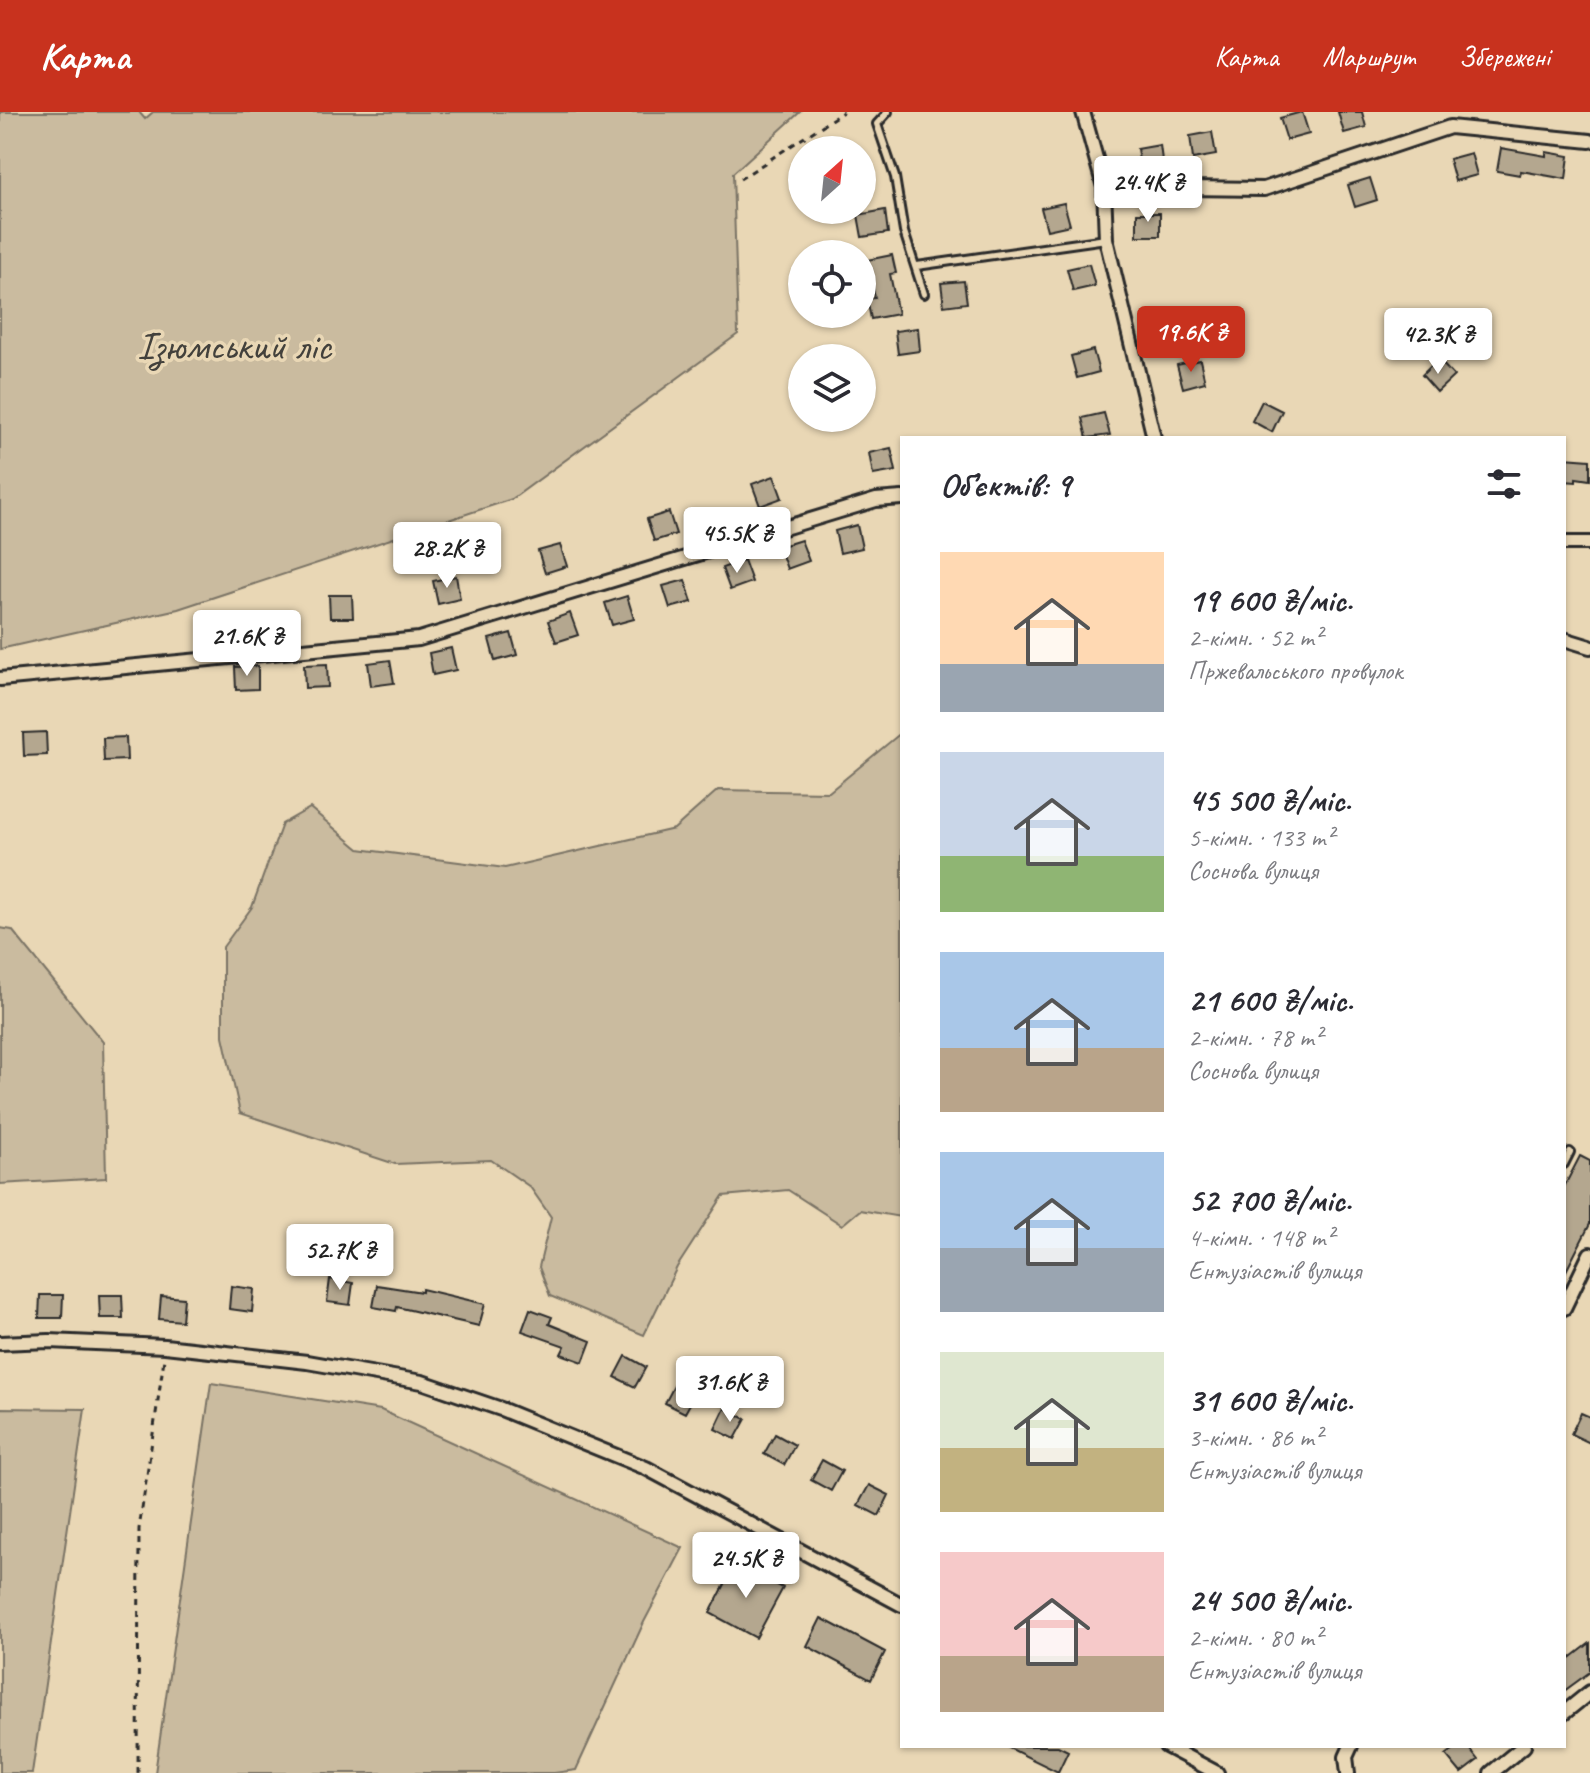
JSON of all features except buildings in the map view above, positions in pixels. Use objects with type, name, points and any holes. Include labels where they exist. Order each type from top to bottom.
[{"type":"street","points":[[1083,112],[1104,187],[1106,239],[1154,436]]},
{"type":"street","points":[[1104,187],[1264,189],[1450,127],[1590,141]]},
{"type":"street","points":[[0,679],[419,639],[876,500],[900,498]]},
{"type":"street","points":[[1566,543],[1590,543]]},
{"type":"street","points":[[1566,640],[1590,647]]},
{"type":"street","points":[[1566,1304],[1590,1254]]},
{"type":"street","points":[[0,1343],[49,1341],[165,1346],[307,1362],[422,1382],[501,1409],[646,1468],[900,1604]]},
{"type":"street","points":[[1566,1711],[1590,1692]]},
{"type":"street","points":[[1170,1748],[1217,1773]]},
{"type":"street","points":[[1348,1773],[1346,1757],[1350,1748]]},
{"type":"street","points":[[1491,1773],[1522,1748]]},
{"type":"lane","points":[[888,112],[877,124],[895,177],[904,232],[924,294]]},
{"type":"lane","points":[[917,266],[1106,239]]},
{"type":"lane","points":[[1566,1160],[1570,1152]]},
{"type":"path","points":[[740,179],[843,112]]},
{"type":"path","points":[[138,1773],[139,1529],[165,1346]]},
{"type":"green space","name":"Ізюмський ліс","points":[[0,112],[139,112],[145,119],[153,112],[800,112],[733,173],[738,334],[512,499],[178,609],[0,649]]},
{"type":"green space","points":[[900,734],[900,1217],[860,1210],[842,1225],[788,1190],[723,1196],[677,1267],[644,1335],[550,1296],[539,1267],[551,1217],[530,1187],[491,1160],[395,1164],[240,1113],[223,1036],[223,947],[252,907],[282,824],[310,808],[359,849],[505,868],[674,829],[718,790],[829,792]]},
{"type":"green space","points":[[0,928],[12,930],[103,1042],[106,1178],[0,1184]]},
{"type":"green space","points":[[211,1383],[381,1410],[683,1548],[644,1622],[576,1770],[554,1773],[155,1773]]},
{"type":"green space","points":[[0,1408],[85,1409],[32,1773],[0,1773]]}]
